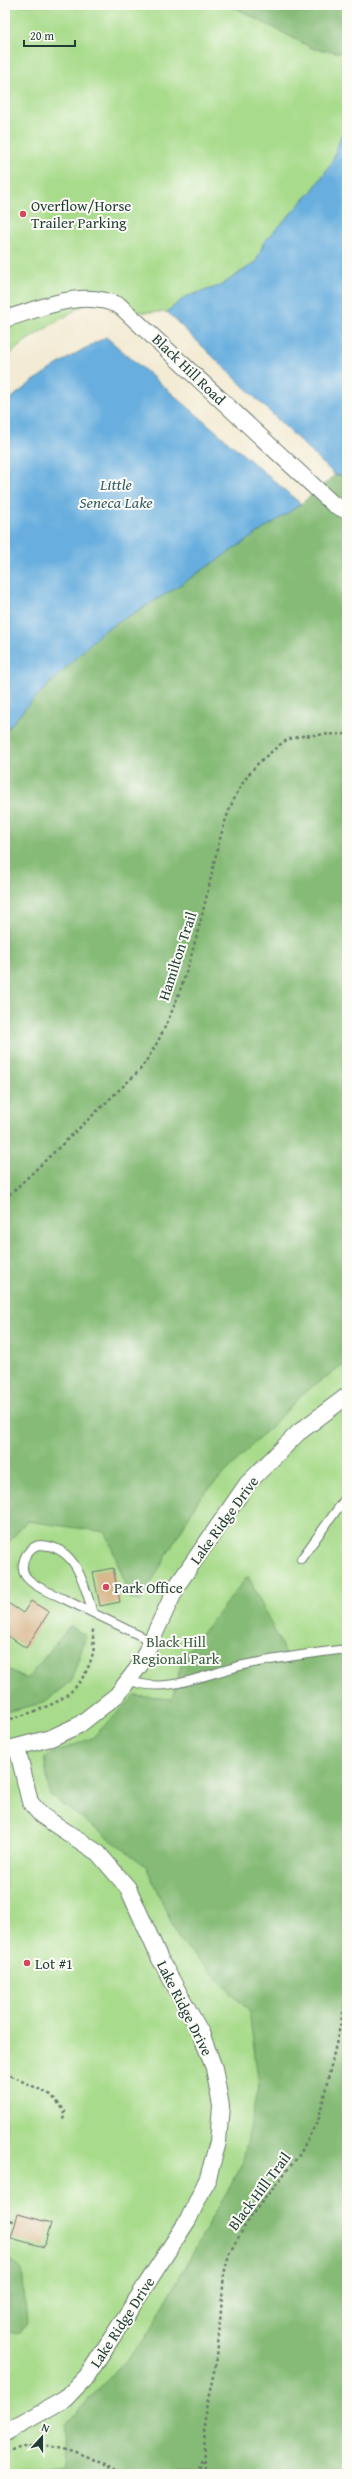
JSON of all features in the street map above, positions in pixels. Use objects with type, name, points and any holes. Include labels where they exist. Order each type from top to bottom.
[{"type":"street","name":"Black Hill Road","points":[[5,319],[74,298],[96,298],[120,306],[333,504],[347,512]]},
{"type":"street","name":"Lake Ridge Drive","points":[[5,2433],[65,2399],[87,2376],[188,2220],[208,2178],[218,2142],[222,2106],[214,2068],[201,2033],[160,1959],[128,1888],[98,1853],[41,1815],[30,1802],[11,1748],[51,1738],[79,1725],[118,1695],[140,1665],[178,1584],[247,1484],[298,1433],[347,1396]]},
{"type":"lane","points":[[301,1559],[347,1496]]},
{"type":"lane","points":[[94,1614],[76,1564],[67,1554],[47,1546],[37,1545],[28,1552],[23,1561],[23,1570],[27,1578],[41,1588],[94,1614],[151,1641]]},
{"type":"lane","points":[[128,1680],[153,1687],[244,1665],[347,1649]]},
{"type":"path","name":"Hamilton Trail","points":[[5,1199],[134,1076],[155,1050],[168,1022],[186,970],[205,903],[220,836],[243,782],[259,761],[286,741],[303,736],[347,734]]},
{"type":"path","points":[[5,1721],[63,1699],[73,1692],[90,1663],[94,1650],[92,1627],[99,1630]]},
{"type":"path","name":"Black Hill Trail","points":[[205,2474],[203,2456],[204,2418],[218,2352],[224,2274],[229,2254],[250,2217],[300,2154],[313,2132],[319,2118],[347,1996]]},
{"type":"path","points":[[5,2073],[51,2095],[65,2111],[63,2120]]},
{"type":"path","points":[[5,2218],[16,2222]]},
{"type":"path","points":[[5,2452],[26,2446],[59,2446],[74,2450],[122,2474]]},
{"type":"path","points":[[197,2474],[203,2456]]},
{"type":"green space","points":[[5,5],[347,5],[334,52],[347,53],[347,120],[338,151],[331,164],[312,191],[264,242],[256,262],[220,286],[185,297],[167,312],[129,312],[94,298],[24,342],[5,359]]},
{"type":"green space","points":[[230,5],[347,5],[347,53],[314,49]]},
{"type":"green space","points":[[335,475],[347,476],[347,1363],[306,1391],[199,1499],[140,1602],[131,1599],[106,1532],[27,1521],[5,1546],[5,732],[27,706],[102,632],[174,589],[301,504]]},
{"type":"green space","name":"Black Hill Regional Park","points":[[347,500],[347,2474],[5,2474],[5,825]]},
{"type":"green space","points":[[248,1576],[287,1657],[347,1647],[347,2474],[14,2474],[64,2467],[66,2424],[145,2339],[242,2165],[259,2086],[249,2011],[179,1940],[146,1866],[50,1795],[44,1757],[92,1738],[135,1696],[172,1699],[183,1657]]},
{"type":"green space","points":[[70,1626],[86,1636],[71,1681],[43,1703],[5,1712],[5,1668],[27,1679]]},
{"type":"green space","points":[[5,2253],[22,2270],[27,2322],[19,2334],[5,2331]]},
{"type":"water","points":[[347,120],[347,476],[335,475],[167,312],[185,297],[220,286],[256,262],[264,242],[312,191],[331,164]]},
{"type":"water","name":"Little Seneca Lake","points":[[106,337],[301,504],[174,589],[102,632],[27,706],[5,732],[5,404],[29,384],[54,367]]},
{"type":"building","name":"Park Office","points":[[113,1568],[120,1602],[100,1606],[93,1572]]},
{"type":"building","points":[[5,1601],[23,1613],[31,1601],[49,1612],[26,1648],[5,1634]]},
{"type":"building","points":[[18,2214],[51,2223],[44,2247],[11,2238]]},
{"type":"place","name":"Overflow/Horse Trailer Parking","points":[[23,214]]},
{"type":"place","name":"Park Office","points":[[106,1587]]},
{"type":"place","name":"Lot #1","points":[[27,1963]]}]
